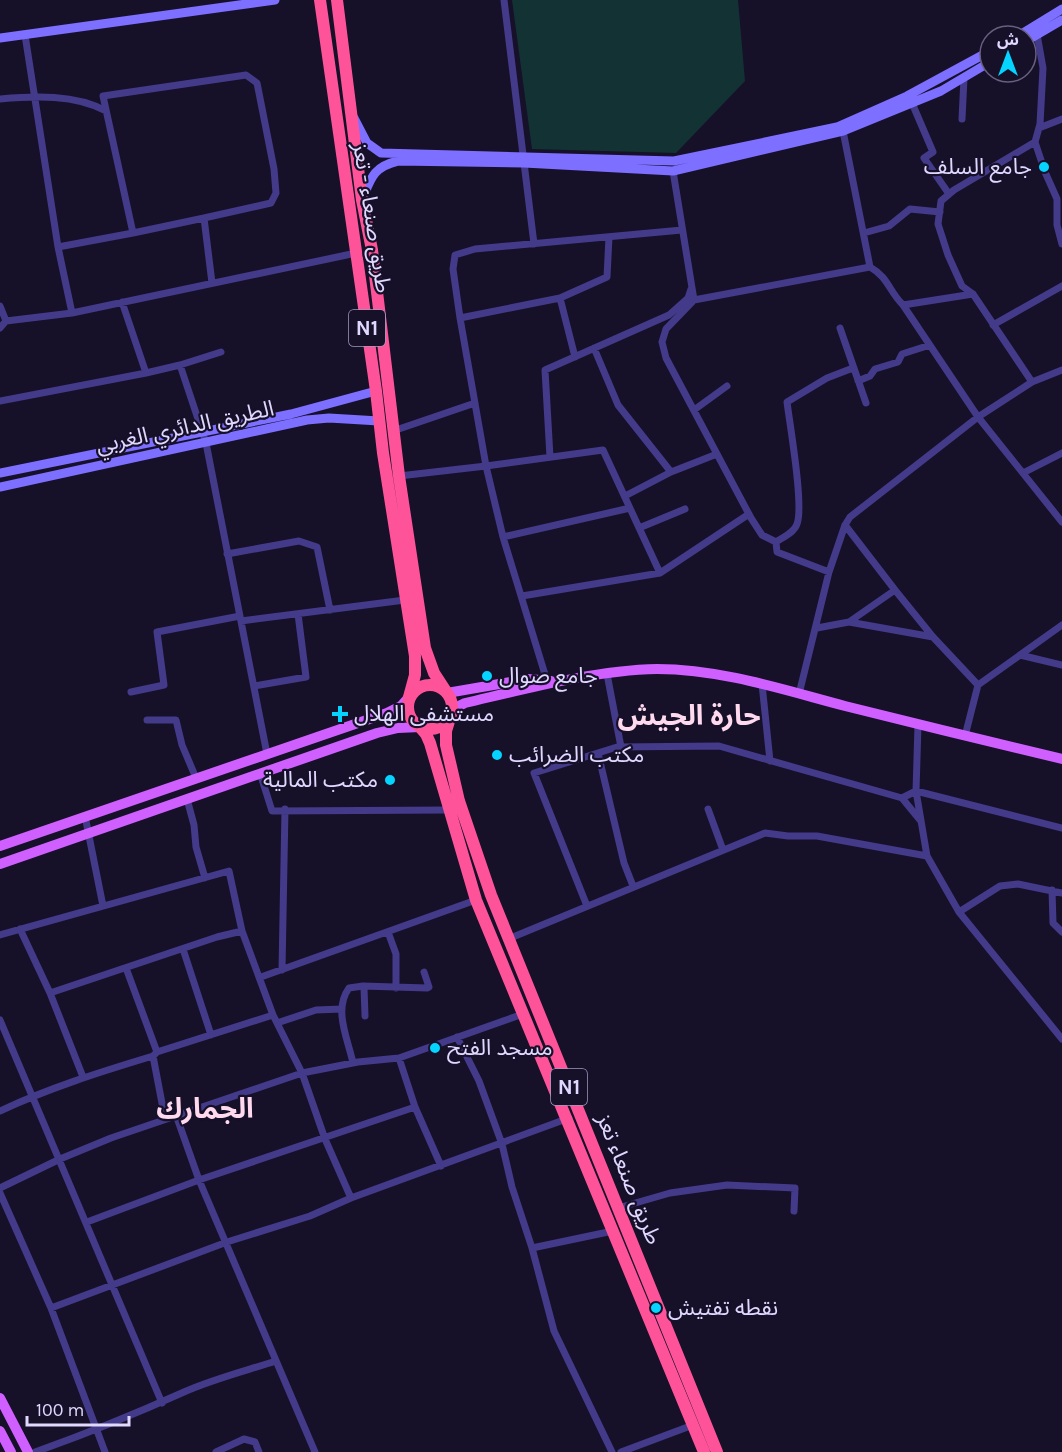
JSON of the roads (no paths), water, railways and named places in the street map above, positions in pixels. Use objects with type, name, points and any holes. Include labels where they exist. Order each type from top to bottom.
[{"type":"highway","name":"طريق صنعاء - تعز","points":[[320,0],[379,422],[399,476],[420,655]]},
{"type":"highway","name":"طريق صنعاء - تعز","points":[[336,0],[362,200],[372,250],[393,431],[389,453],[405,600],[420,655]]},
{"type":"highway","points":[[420,655],[451,701],[451,715],[442,726],[435,729],[420,728],[410,718],[407,711],[420,655]]},
{"type":"highway","points":[[409,697],[414,691],[427,685],[441,688],[447,693]]},
{"type":"highway","name":"طريق صنعاء تعز","points":[[451,715],[446,731],[446,745],[459,801],[491,895],[717,1452]]},
{"type":"highway","name":"طريق صنعاء تعز","points":[[420,728],[430,743],[476,900],[704,1452]]},
{"type":"main road","points":[[0,38],[274,0]]},
{"type":"main road","points":[[1038,24],[1062,9]]},
{"type":"main road","points":[[1038,33],[1062,20]]},
{"type":"main road","points":[[351,110],[367,143],[381,153],[524,159],[674,161],[837,127],[907,96],[978,58]]},
{"type":"main road","points":[[362,200],[372,174],[385,164],[398,161],[524,159],[673,171],[843,132],[941,91],[978,69]]},
{"type":"main road","name":"الطريق الدائري الغربي","points":[[0,473],[291,414],[376,391]]},
{"type":"main road","name":"الطريق الدائري الغربي","points":[[0,487],[307,420],[329,418],[379,422]]},
{"type":"main road","points":[[451,715],[457,707],[465,703],[563,682],[638,670],[683,670],[717,674],[762,684],[918,725],[1062,759]]},
{"type":"main road","points":[[447,693],[528,679],[563,682]]},
{"type":"main road","points":[[0,846],[387,713],[400,706],[409,697]]},
{"type":"main road","points":[[0,864],[377,733],[398,728],[420,728]]},
{"type":"main road","points":[[0,1398],[28,1452]]},
{"type":"main road","points":[[0,1431],[11,1452]]},
{"type":"street","points":[[504,0],[534,244]]},
{"type":"street","points":[[25,35],[58,247],[72,313]]},
{"type":"street","points":[[1038,40],[1043,68],[1039,128],[1035,142],[1045,172],[1059,198],[1057,225],[1062,244]]},
{"type":"street","points":[[58,247],[133,233],[271,202],[276,194],[274,169],[257,83],[246,75],[103,96],[133,233]]},
{"type":"street","points":[[962,119],[964,78]]},
{"type":"street","points":[[0,99],[34,96],[92,103],[106,111]]},
{"type":"street","points":[[912,103],[933,152],[924,158],[949,194]]},
{"type":"street","points":[[1039,128],[1062,119]]},
{"type":"street","points":[[843,132],[870,267]]},
{"type":"street","points":[[1032,382],[972,294],[962,286],[948,255],[938,224],[941,201],[949,194],[1035,142]]},
{"type":"street","points":[[673,171],[693,300]]},
{"type":"street","points":[[864,233],[889,226],[910,209],[940,212]]},
{"type":"street","points":[[204,218],[212,283]]},
{"type":"street","points":[[547,681],[503,537],[486,466],[460,318],[453,269],[455,255],[475,249],[682,230]]},
{"type":"street","points":[[460,318],[560,298],[607,277],[609,237]]},
{"type":"street","points":[[0,328],[6,321],[72,313],[356,253]]},
{"type":"street","points":[[776,542],[762,535],[748,514],[666,358],[662,342],[666,329],[693,300],[870,267],[882,274],[895,297],[903,305],[978,417],[1062,522]]},
{"type":"street","points":[[550,457],[545,370],[669,315],[688,298],[691,286]]},
{"type":"street","points":[[993,325],[1062,286]]},
{"type":"street","points":[[903,305],[972,294]]},
{"type":"street","points":[[560,298],[575,357]]},
{"type":"street","points":[[122,302],[146,373]]},
{"type":"street","points":[[0,306],[6,321]]},
{"type":"street","points":[[840,328],[866,403]]},
{"type":"street","points":[[858,381],[870,376],[875,369],[898,362],[902,354],[930,345]]},
{"type":"street","points":[[594,348],[618,405],[671,472]]},
{"type":"street","points":[[0,400],[146,373],[221,352]]},
{"type":"street","points":[[180,365],[206,442],[267,754]]},
{"type":"street","points":[[776,542],[792,532],[797,524],[798,516],[787,402],[827,378],[853,368]]},
{"type":"street","points":[[799,694],[829,572],[845,525],[850,517],[978,417],[1032,382],[1062,370]]},
{"type":"street","points":[[694,410],[727,386]]},
{"type":"street","points":[[393,431],[475,403]]},
{"type":"street","points":[[399,476],[603,450],[660,573]]},
{"type":"street","points":[[1023,473],[1062,453]]},
{"type":"street","points":[[625,496],[671,472],[717,454]]},
{"type":"street","points":[[503,537],[630,508]]},
{"type":"street","points":[[639,528],[685,509]]},
{"type":"street","points":[[522,596],[660,573],[748,514]]},
{"type":"street","points":[[845,525],[933,637],[978,685]]},
{"type":"street","points":[[227,554],[299,541],[317,546],[330,610]]},
{"type":"street","points":[[776,542],[777,552],[829,572]]},
{"type":"street","points":[[849,622],[895,590]]},
{"type":"street","points":[[131,692],[164,685],[157,632],[240,619],[405,600]]},
{"type":"street","points":[[254,686],[306,678],[298,614]]},
{"type":"street","points":[[817,628],[849,622],[933,637]]},
{"type":"street","points":[[965,736],[978,685],[1062,625]]},
{"type":"street","points":[[1020,655],[1062,665]]},
{"type":"street","points":[[607,674],[621,747]]},
{"type":"street","points":[[762,684],[770,761]]},
{"type":"street","points":[[147,720],[176,720],[182,745],[196,778]]},
{"type":"street","points":[[918,725],[916,791],[927,856],[959,912],[1062,1040]]},
{"type":"street","points":[[587,906],[534,773],[621,747],[718,746],[902,798],[920,820]]},
{"type":"street","points":[[598,753],[624,863],[633,886]]},
{"type":"street","points":[[260,773],[272,811],[285,809],[448,810]]},
{"type":"street","points":[[902,798],[916,791],[1062,828]]},
{"type":"street","points":[[187,799],[205,878]]},
{"type":"street","points":[[282,969],[285,809]]},
{"type":"street","points":[[708,809],[723,850]]},
{"type":"street","points":[[85,816],[103,906]]},
{"type":"street","points":[[508,939],[765,832],[788,836],[817,836],[927,856]]},
{"type":"street","points":[[0,935],[229,871],[242,930],[273,1015],[302,1073],[325,1139],[351,1198]]},
{"type":"street","points":[[959,912],[1000,886],[1018,884],[1062,892]]},
{"type":"street","points":[[1052,890],[1053,923],[1062,932]]},
{"type":"street","points":[[261,977],[476,900]]},
{"type":"street","points":[[20,929],[50,993],[83,1077]]},
{"type":"street","points":[[50,993],[242,930]]},
{"type":"street","points":[[388,932],[396,954],[396,988]]},
{"type":"street","points":[[183,949],[211,1035]]},
{"type":"street","points":[[126,968],[155,1054],[165,1119]]},
{"type":"street","points":[[353,1063],[344,1030],[342,1009],[344,996],[349,988],[429,987],[424,972]]},
{"type":"street","points":[[364,987],[365,1016]]},
{"type":"street","points":[[277,1023],[316,1010],[342,1009]]},
{"type":"street","points":[[0,1188],[60,1159],[165,1119],[302,1073],[353,1063],[399,1058],[524,1014]]},
{"type":"street","points":[[0,1112],[32,1096],[83,1077],[273,1015]]},
{"type":"street","points":[[0,1020],[162,1403]]},
{"type":"street","points":[[457,1037],[479,1081],[502,1144],[512,1187],[554,1331],[612,1452]]},
{"type":"street","points":[[399,1058],[415,1107],[441,1166]]},
{"type":"street","points":[[87,1222],[199,1180],[415,1107]]},
{"type":"street","points":[[51,1308],[227,1242],[310,1216],[351,1198],[502,1144],[579,1113]]},
{"type":"street","points":[[176,1116],[199,1180],[315,1452]]},
{"type":"street","points":[[618,1208],[670,1192],[727,1185],[795,1188],[794,1211]]},
{"type":"street","points":[[0,1193],[51,1308],[105,1452]]},
{"type":"street","points":[[531,1248],[613,1231]]},
{"type":"street","points":[[35,1452],[96,1430],[185,1392],[276,1360]]},
{"type":"street","points":[[621,1452],[693,1425]]},
{"type":"street","points":[[216,1452],[244,1439],[255,1442],[259,1452]]},
{"type":"place","name":"جامع السلف","points":[[1044,167]]},
{"type":"place","name":"جامع صوال","points":[[487,676]]},
{"type":"place","name":"مستشفى الهلال","points":[[340,714]]},
{"type":"place","name":"مكتب الضرائب","points":[[497,755]]},
{"type":"place","name":"مكتب المالية","points":[[390,780]]},
{"type":"place","name":"مسجد الفتح","points":[[435,1048]]},
{"type":"place","name":"نقطه تفتيش","points":[[656,1308]]},
{"type":"district","name":"حارة الجيش","points":[[689,715]]},
{"type":"district","name":"الجمارك","points":[[205,1108]]}]
